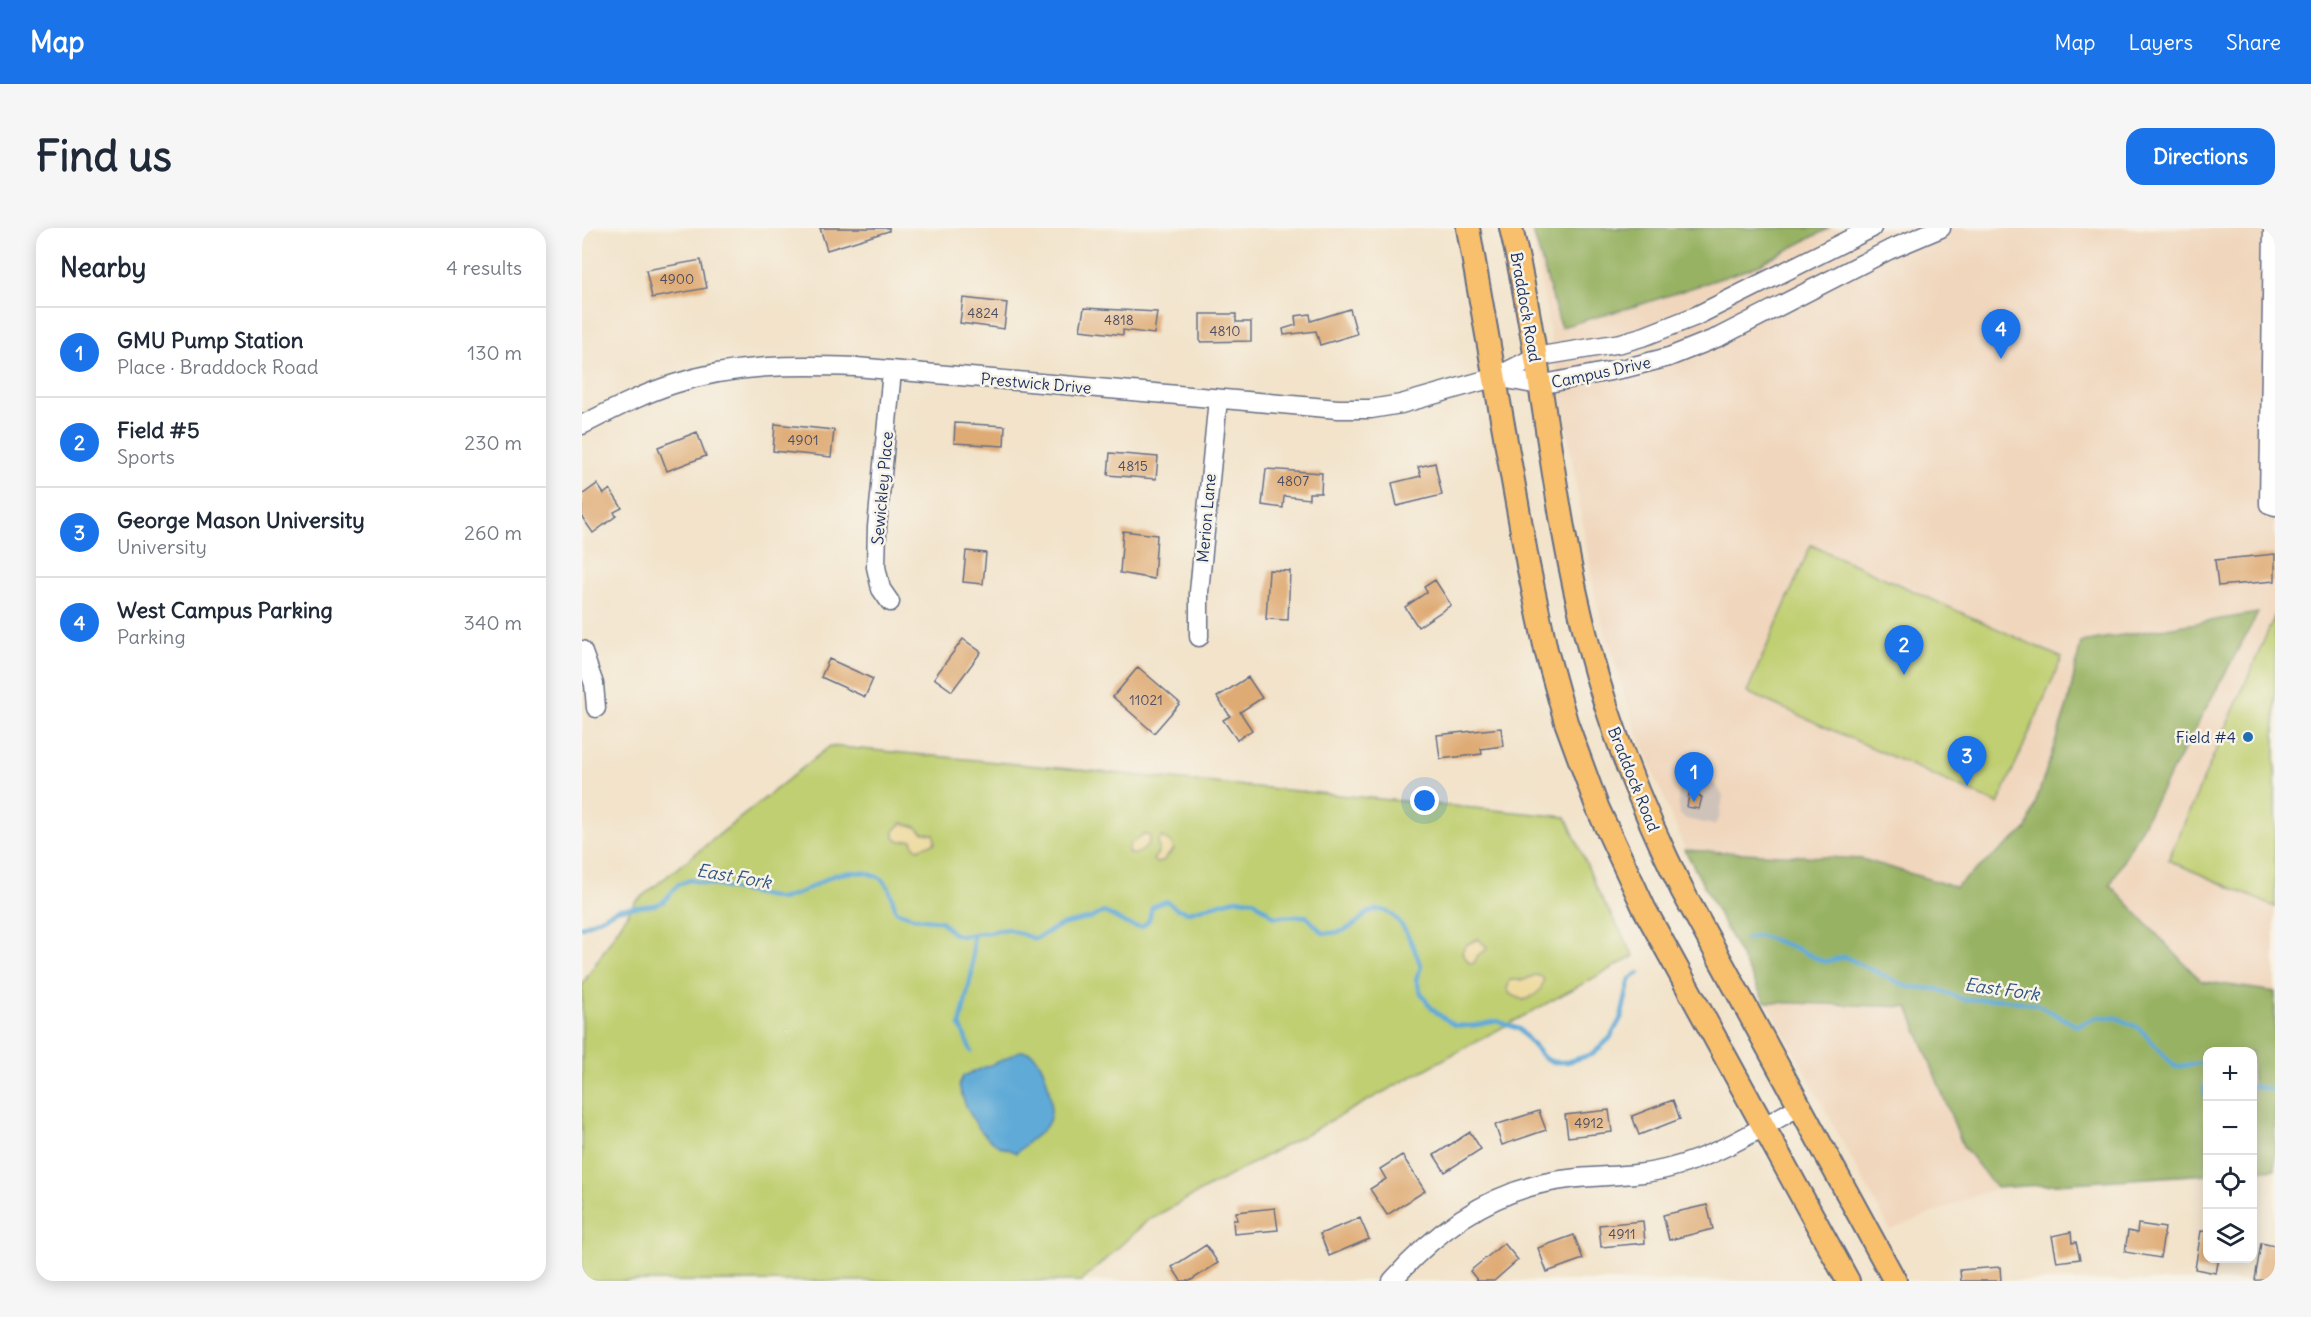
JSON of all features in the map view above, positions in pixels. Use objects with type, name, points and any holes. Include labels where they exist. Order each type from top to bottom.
[{"type":"main road","points":[[1468,228],[1496,377],[1527,565],[1546,650],[1566,722],[1598,809],[1634,888],[1848,1281]]},
{"type":"main road","name":"Braddock Road","points":[[1511,228],[1536,357],[1564,532],[1587,642],[1622,754],[1678,881],[1895,1281]]},
{"type":"street","name":"Campus Drive","points":[[1496,377],[1536,357],[1620,343],[1668,328],[1872,228]]},
{"type":"street","name":"Campus Drive","points":[[1496,377],[1539,385],[1648,363],[1694,347],[1749,322],[1889,250],[1941,228]]},
{"type":"street","points":[[2272,505],[2273,228]]},
{"type":"street","name":"Prestwick Drive","points":[[582,425],[673,384],[744,368],[787,365],[856,367],[1338,409],[1401,404],[1496,377]]},
{"type":"street","name":"Sewickley Place","points":[[890,602],[881,589],[876,567],[877,527],[892,371]]},
{"type":"street","name":"Merion Lane","points":[[1199,637],[1199,592],[1218,399]]},
{"type":"street","points":[[582,650],[594,684],[596,708]]},
{"type":"street","points":[[1392,1281],[1440,1232],[1490,1202],[1523,1189],[1567,1179],[1632,1175],[1675,1167],[1721,1149],[1800,1106]]},
{"type":"shaded area","points":[[1532,228],[2275,228],[2275,1169],[2257,1171],[2257,1047],[2203,1047],[2203,1174],[1996,1188],[1890,1230],[1685,850],[1633,722],[1596,601]]},
{"type":"shaded area","points":[[1696,774],[1716,785],[1723,796],[1719,819],[1714,825],[1686,819],[1680,815],[1678,796],[1682,782]]},
{"type":"green space","points":[[1532,228],[1830,228],[1752,268],[1642,304],[1561,327]]},
{"type":"green space","points":[[1811,545],[2062,658],[1998,804],[1747,692]]},
{"type":"green space","points":[[2258,613],[2110,885],[2201,981],[2275,992],[2275,1169],[2257,1171],[2257,1047],[2203,1047],[2203,1174],[1996,1188],[1963,1146],[1908,1007],[1765,1002],[1685,850],[1862,859],[1955,887],[2027,829],[2068,703],[2081,642]]},
{"type":"green space","name":"Field #4","points":[[2275,615],[2275,907],[2168,860]]},
{"type":"green space","points":[[830,746],[1566,817],[1599,893],[1634,956],[1148,1220],[1082,1281],[582,1281],[582,985],[635,902]]},
{"type":"sand","points":[[902,823],[916,827],[924,833],[934,834],[935,843],[918,849],[912,840],[901,841],[894,838],[894,831]]},
{"type":"sand","points":[[1143,834],[1150,836],[1146,847],[1144,850],[1130,854],[1128,851],[1130,843]]},
{"type":"sand","points":[[1162,837],[1172,844],[1174,849],[1163,861],[1156,863],[1153,860],[1159,851],[1158,842]]},
{"type":"sand","points":[[1478,939],[1487,947],[1478,955],[1474,963],[1470,964],[1462,953],[1464,947]]},
{"type":"sand","points":[[1535,975],[1543,977],[1543,982],[1534,995],[1523,1000],[1510,994],[1507,989],[1510,980],[1524,980]]},
{"type":"water","points":[[1019,1051],[1031,1053],[1041,1066],[1048,1085],[1051,1114],[1045,1128],[1016,1153],[996,1145],[976,1125],[959,1085],[963,1076]]},
{"type":"building","points":[[820,228],[889,228],[889,231],[827,250]]},
{"type":"building","points":[[701,260],[707,288],[652,298],[646,270]]},
{"type":"building","points":[[963,298],[1007,303],[1004,329],[960,323]]},
{"type":"building","points":[[1084,308],[1157,312],[1154,334],[1123,330],[1123,335],[1080,330]]},
{"type":"building","points":[[1350,309],[1357,334],[1320,345],[1316,331],[1284,335],[1283,329],[1296,325],[1295,316],[1310,314],[1311,321]]},
{"type":"building","points":[[1200,314],[1236,314],[1236,322],[1251,322],[1251,341],[1200,342]]},
{"type":"building","points":[[955,423],[1005,426],[1004,446],[954,443]]},
{"type":"building","points":[[775,424],[834,430],[831,457],[773,451]]},
{"type":"building","points":[[697,432],[706,456],[667,471],[658,447]]},
{"type":"building","points":[[1110,453],[1158,457],[1156,479],[1108,475]]},
{"type":"building","points":[[1435,463],[1442,495],[1397,506],[1392,483],[1421,476],[1418,467]]},
{"type":"building","points":[[1266,469],[1322,473],[1321,493],[1309,493],[1309,499],[1284,496],[1283,508],[1262,505]]},
{"type":"building","points":[[597,484],[604,494],[610,489],[622,508],[614,512],[616,516],[593,533],[582,517],[582,495]]},
{"type":"building","points":[[1123,531],[1157,535],[1154,579],[1120,573]]},
{"type":"building","points":[[966,551],[986,553],[983,584],[963,582]]},
{"type":"building","points":[[2275,554],[2275,581],[2218,586],[2215,560]]},
{"type":"building","points":[[1269,570],[1290,571],[1288,620],[1266,619]]},
{"type":"building","points":[[1435,580],[1451,605],[1418,627],[1405,607],[1427,592],[1424,587]]},
{"type":"building","points":[[963,639],[981,652],[952,691],[934,678]]},
{"type":"building","points":[[829,659],[873,679],[865,697],[821,677]]},
{"type":"building","points":[[1138,667],[1180,703],[1154,733],[1113,697]]},
{"type":"building","points":[[1248,677],[1262,698],[1240,712],[1252,730],[1237,740],[1223,720],[1230,716],[1217,697]]},
{"type":"building","points":[[1501,728],[1503,746],[1481,749],[1482,754],[1440,759],[1437,735]]},
{"type":"building","points":[[1689,794],[1702,797],[1699,809],[1687,807]]},
{"type":"building","points":[[1673,1100],[1680,1119],[1639,1135],[1632,1116]]},
{"type":"building","points":[[1609,1110],[1612,1132],[1568,1137],[1565,1115]]},
{"type":"building","points":[[1539,1111],[1546,1130],[1502,1145],[1495,1125]]},
{"type":"building","points":[[1470,1132],[1481,1149],[1445,1172],[1434,1155]]},
{"type":"building","points":[[1402,1155],[1425,1191],[1387,1215],[1370,1189],[1386,1179],[1380,1169]]},
{"type":"building","points":[[1707,1205],[1713,1229],[1669,1240],[1663,1215]]},
{"type":"building","points":[[1275,1208],[1278,1230],[1234,1234],[1233,1220],[1237,1220],[1236,1212]]},
{"type":"building","points":[[1360,1218],[1369,1239],[1329,1256],[1320,1234]]},
{"type":"building","points":[[1643,1221],[1645,1243],[1601,1247],[1599,1225]]},
{"type":"building","points":[[2138,1224],[2165,1228],[2160,1258],[2125,1252],[2128,1231],[2137,1233]]},
{"type":"building","points":[[2201,1231],[2203,1231],[2203,1263],[2218,1263],[2216,1273],[2195,1269]]},
{"type":"building","points":[[2071,1232],[2072,1243],[2076,1242],[2080,1259],[2057,1262],[2052,1236]]},
{"type":"building","points":[[1574,1235],[1583,1259],[1547,1272],[1538,1248]]},
{"type":"building","points":[[1504,1243],[1518,1260],[1494,1281],[1478,1281],[1470,1271]]},
{"type":"building","points":[[2261,1243],[2275,1246],[2275,1281],[2255,1280]]},
{"type":"building","points":[[1206,1245],[1218,1263],[1190,1281],[1181,1281],[1172,1267]]},
{"type":"building","points":[[2000,1267],[2001,1281],[1961,1281],[1960,1270]]},
{"type":"waterway","name":"East Fork","points":[[582,927],[619,909],[663,902],[679,884],[690,880],[781,899],[802,892],[834,875],[852,872],[867,873],[881,878],[889,888],[896,911],[916,918],[941,921],[952,933],[961,936],[1008,929],[1035,939],[1061,925],[1091,918],[1104,912],[1127,924],[1142,927],[1149,920],[1152,907],[1166,901],[1177,909],[1189,912],[1236,899],[1253,900],[1275,917],[1306,916],[1323,933],[1344,930],[1369,912],[1381,910],[1390,913],[1410,939],[1421,967],[1416,979],[1420,991],[1437,1013],[1454,1025],[1471,1026],[1498,1021],[1519,1029],[1544,1058],[1553,1062],[1567,1062],[1593,1054],[1610,1038],[1621,1018],[1630,979],[1639,973]]},
{"type":"waterway","points":[[971,1051],[960,1025],[972,972],[973,935]]},
{"type":"waterway","name":"East Fork","points":[[1746,939],[1759,935],[1793,947],[1824,962],[1845,957],[1908,987],[1937,989],[1965,1000],[2002,999],[2038,1005],[2077,1026],[2098,1017],[2117,1018],[2139,1028],[2175,1067],[2203,1063]]},
{"type":"waterway","name":"East Fork","points":[[2257,1087],[2275,1090]]},
{"type":"place","name":"West Campus Parking","points":[[2001,359]]},
{"type":"place","name":"Field #5","points":[[1904,675]]},
{"type":"place","name":"Field #4","points":[[2248,737]]},
{"type":"place","name":"George Mason University","points":[[1967,786]]},
{"type":"place","name":"GMU Pump Station","points":[[1694,802]]}]
